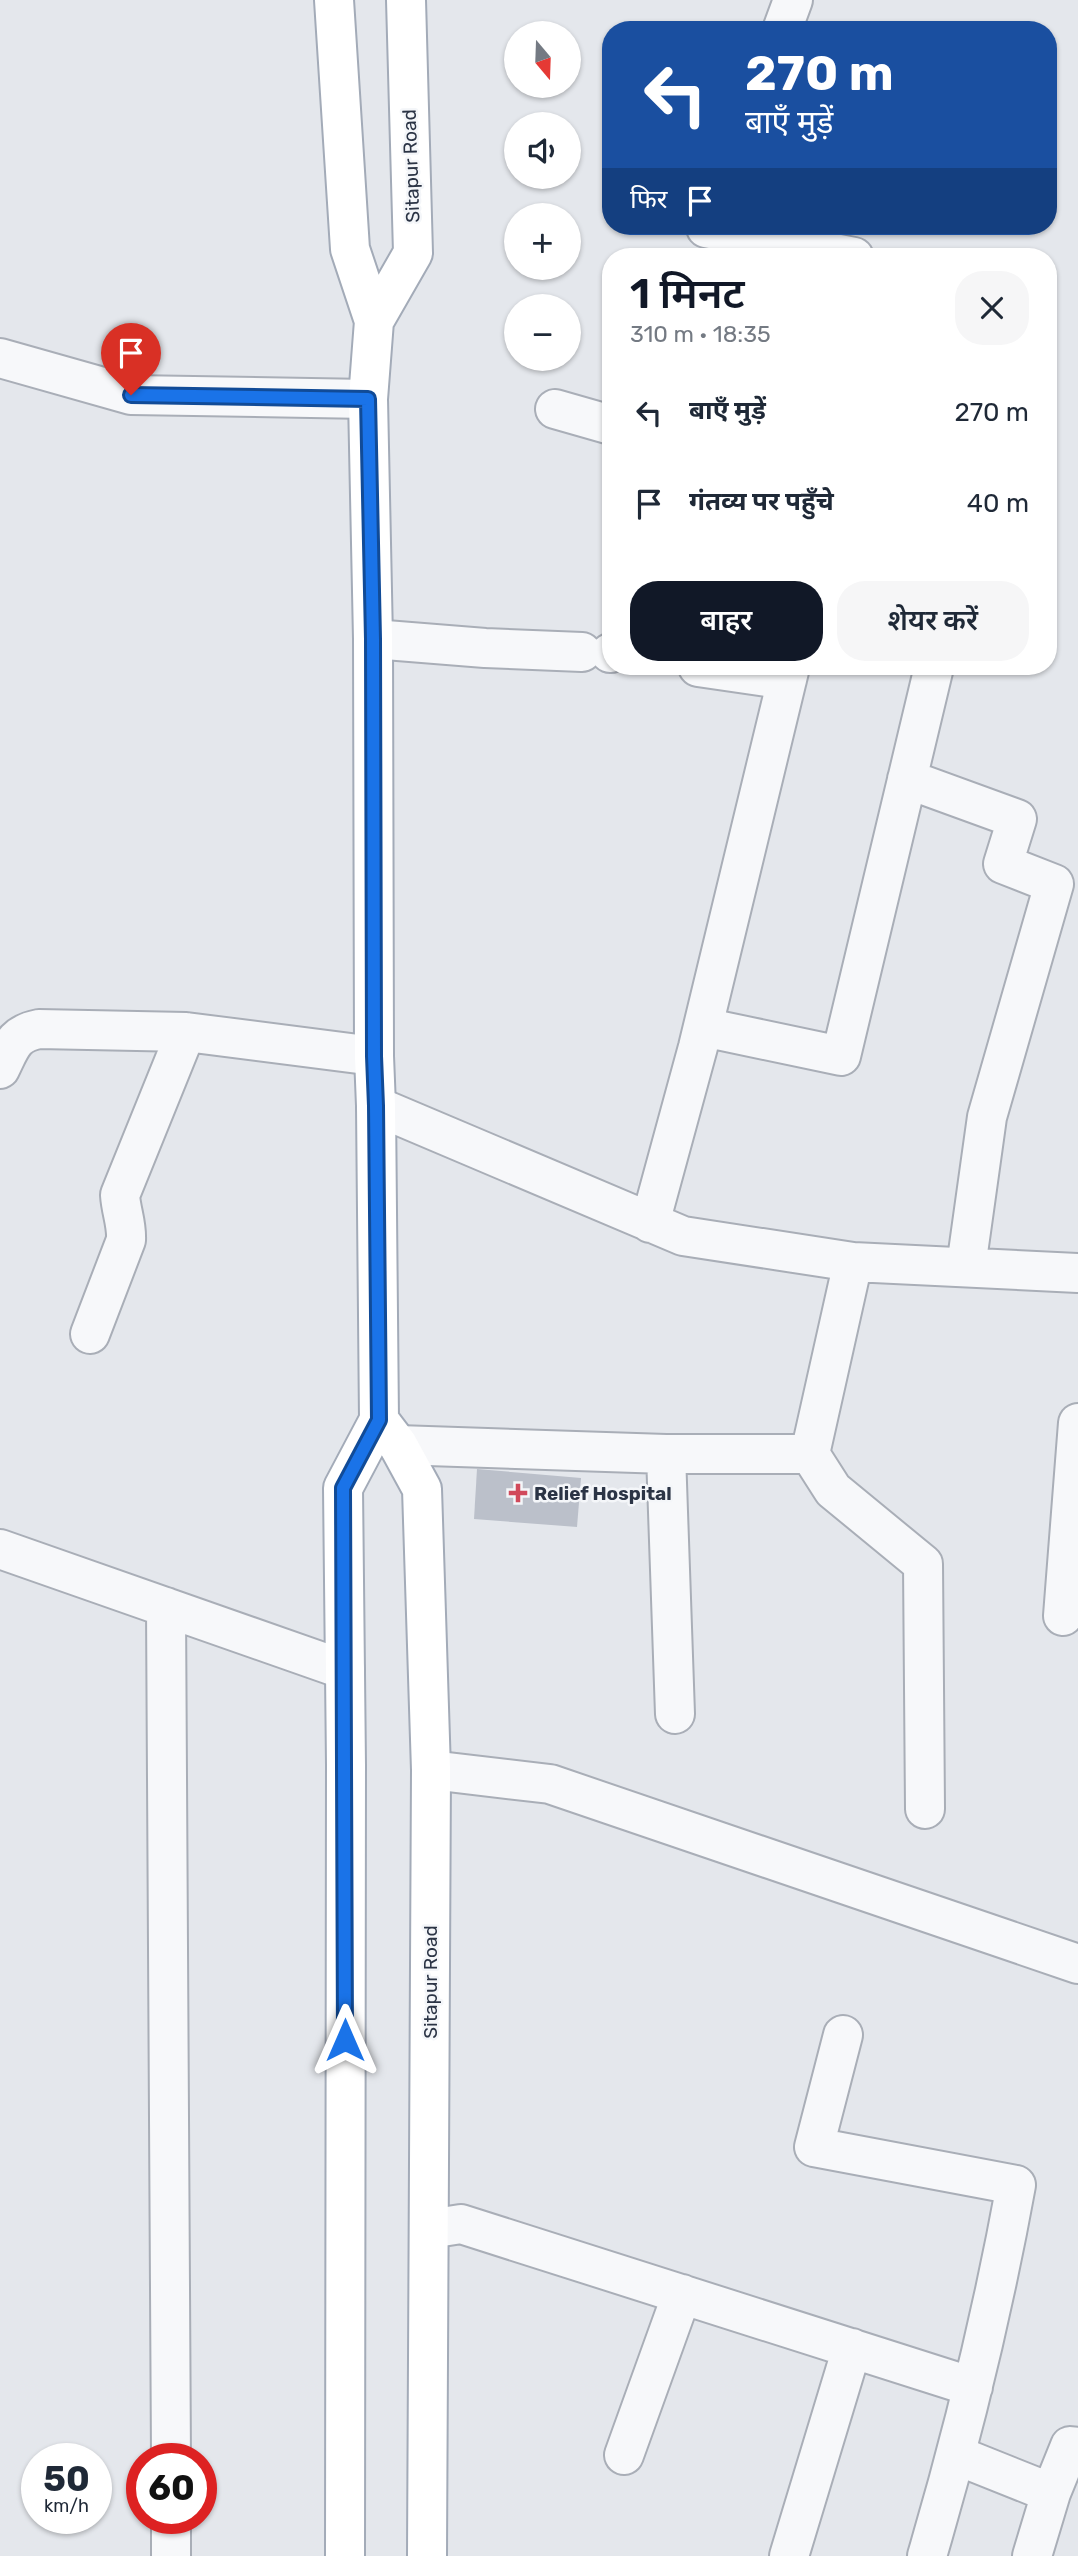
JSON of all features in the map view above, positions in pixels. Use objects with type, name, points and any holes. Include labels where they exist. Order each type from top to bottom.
[{"type":"main road","name":"Sitapur Road","points":[[334,0],[350,249],[374,321],[368,399],[373,639],[374,1056],[389,1432],[422,1489],[431,1770],[427,2556]]},
{"type":"main road","name":"Sitapur Road","points":[[374,321],[414,253],[406,0]]},
{"type":"main road","name":"Sitapur Road","points":[[345,2556],[343,1488],[389,1432]]},
{"type":"street","points":[[785,21],[793,0]]},
{"type":"street","points":[[742,235],[808,248]]},
{"type":"street","points":[[0,358],[131,395],[368,399]]},
{"type":"street","points":[[555,409],[602,422]]},
{"type":"street","points":[[373,639],[485,648],[601,653]]},
{"type":"street","points":[[650,1223],[703,1027],[789,675]]},
{"type":"street","points":[[703,1027],[841,1056],[932,675]]},
{"type":"street","points":[[907,779],[1017,819],[1003,864],[1054,884],[987,1117],[966,1267]]},
{"type":"street","points":[[0,1069],[15,1039],[25,1031],[39,1029],[186,1032],[374,1056]]},
{"type":"street","points":[[90,1334],[125,1240],[127,1225],[120,1195],[186,1032]]},
{"type":"street","points":[[376,1106],[683,1236],[853,1262],[1078,1273]]},
{"type":"street","points":[[853,1262],[810,1454],[833,1490],[923,1564],[925,1809]]},
{"type":"street","points":[[1063,1616],[1078,1423]]},
{"type":"street","points":[[389,1432],[666,1454],[810,1454]]},
{"type":"street","points":[[666,1454],[675,1714]]},
{"type":"street","points":[[0,1549],[345,1670]]},
{"type":"street","points":[[166,1607],[171,2443]]},
{"type":"street","points":[[431,1770],[550,1784],[1078,1964]]},
{"type":"street","points":[[843,2035],[814,2147],[1016,2186],[973,2387],[927,2556]]},
{"type":"street","points":[[429,2229],[461,2224],[973,2387]]},
{"type":"street","points":[[624,2455],[682,2294]]},
{"type":"street","points":[[789,2556],[852,2348]]},
{"type":"street","points":[[1032,2556],[1051,2493],[1070,2446],[1078,2448]]},
{"type":"street","points":[[956,2455],[1051,2493]]},
{"type":"street","points":[[171,2534],[171,2556]]},
{"type":"building","points":[[477,1469],[581,1478],[577,1527],[474,1519]]},
{"type":"place","name":"Relief Hospital","points":[[518,1493]]},
{"type":"route","points":[[131,395],[368,399],[373,639],[374,1056],[379,1420],[343,1488],[345,2040]]}]
